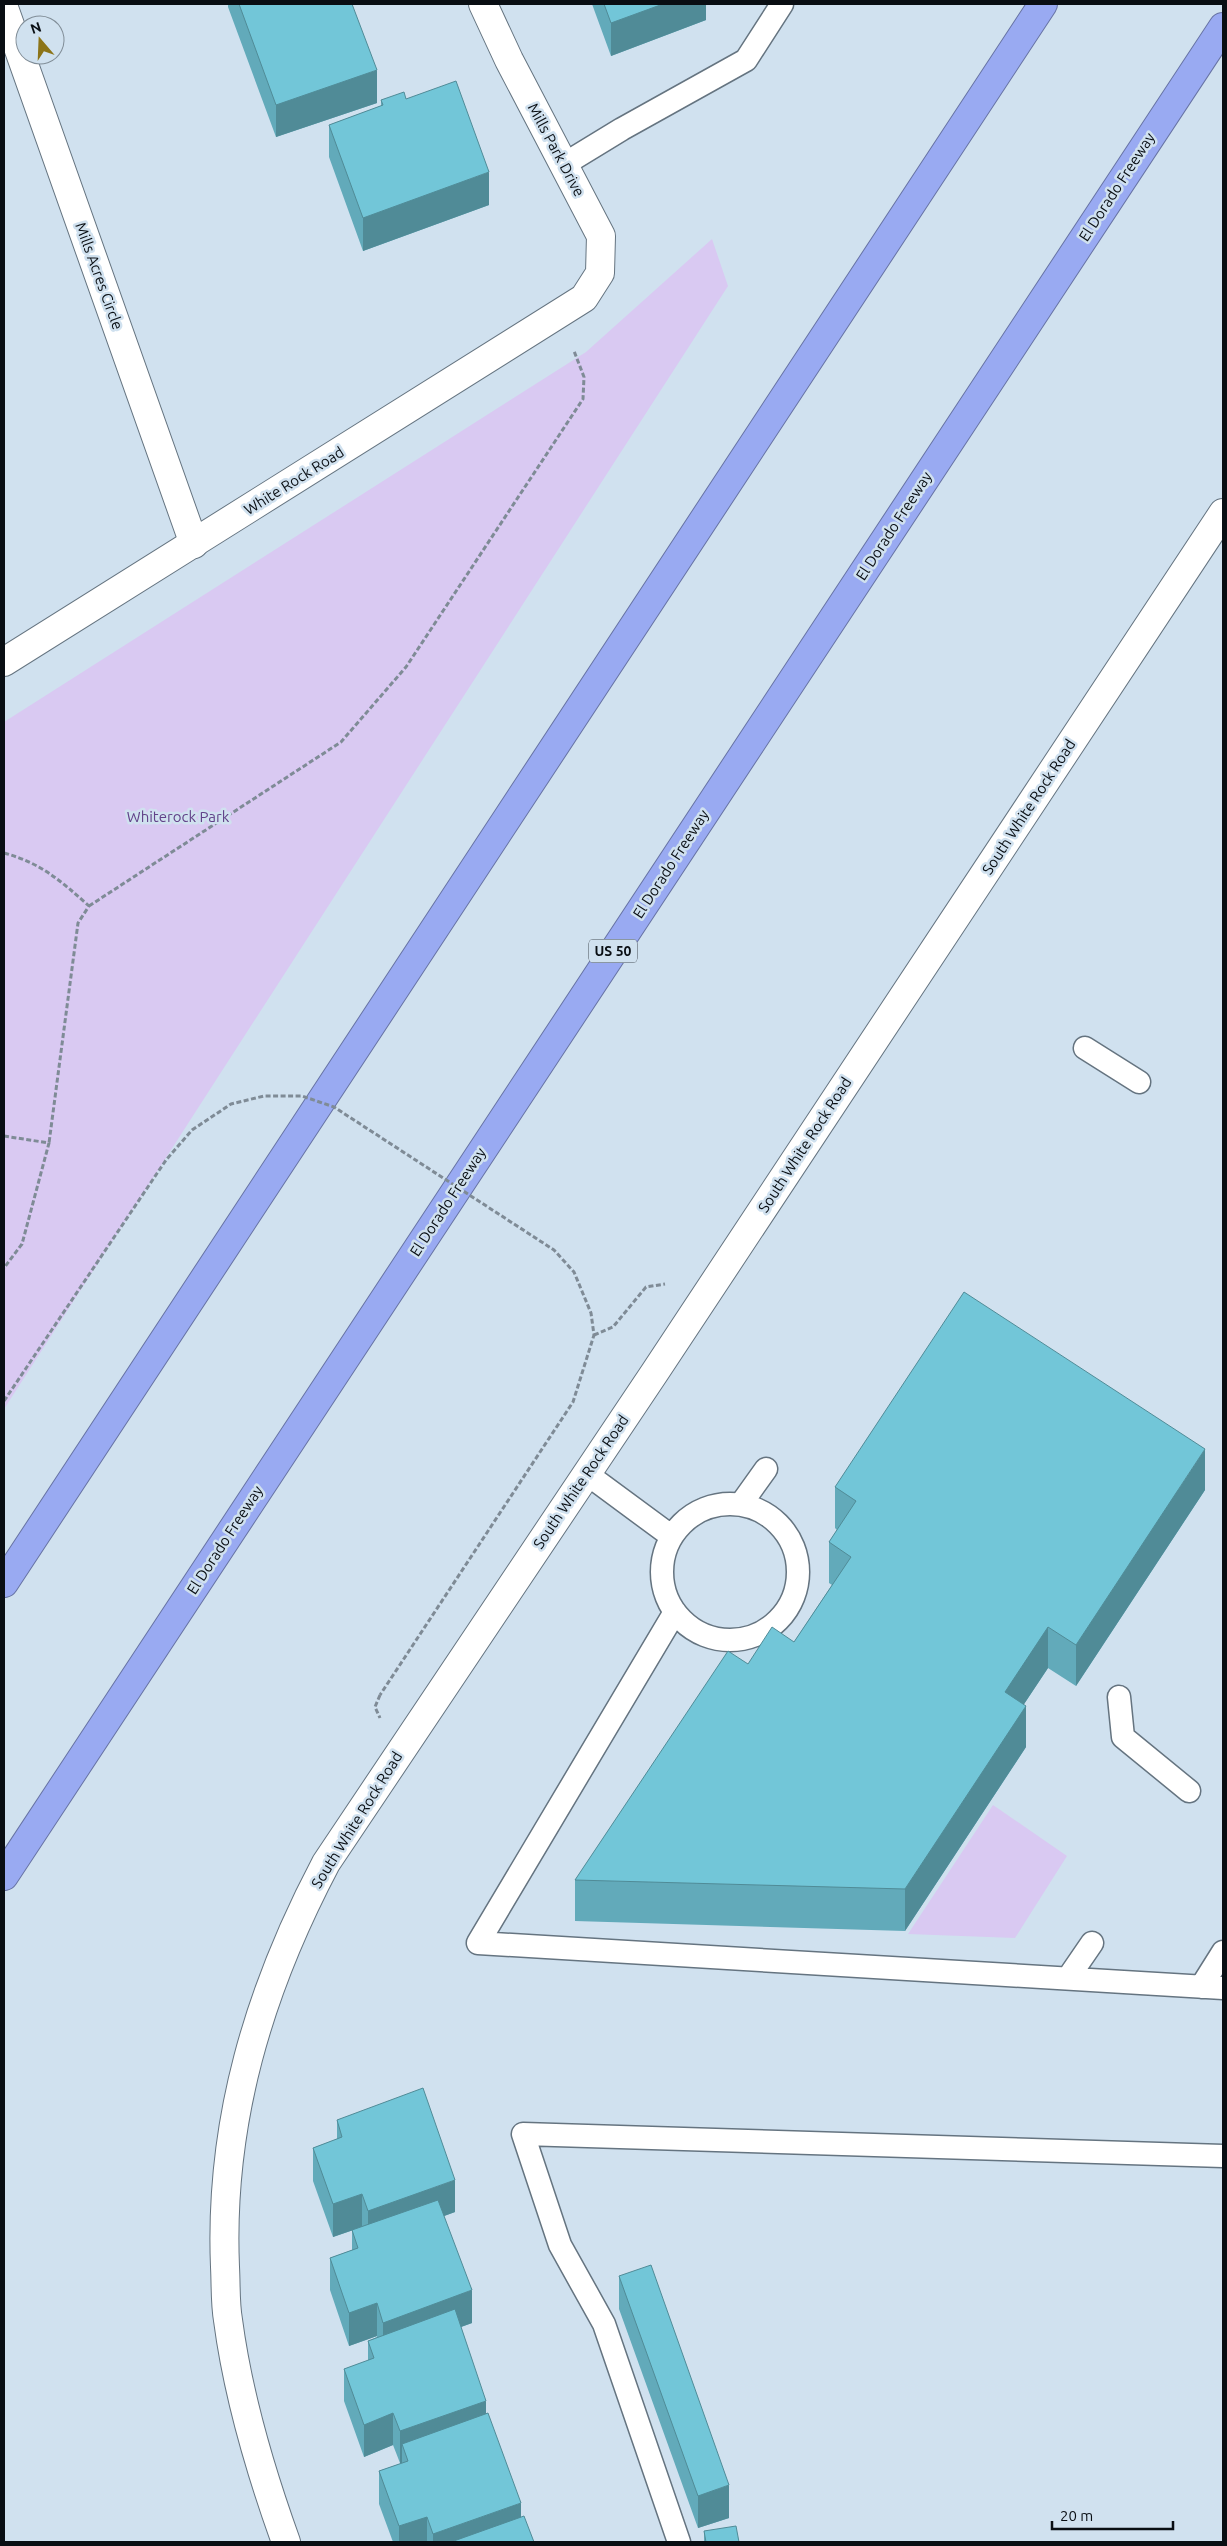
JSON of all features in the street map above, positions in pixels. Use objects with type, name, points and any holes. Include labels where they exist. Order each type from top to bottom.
[{"type":"highway","points":[[4,1583],[1043,4]]},
{"type":"highway","name":"El Dorado Freeway","points":[[4,1876],[1223,27]]},
{"type":"street","name":"Mills Park Drive","points":[[483,4],[509,60],[601,236],[600,273],[584,298]]},
{"type":"street","name":"Mills Acres Circle","points":[[4,8],[194,544]]},
{"type":"street","name":"White Rock Road","points":[[4,662],[584,298]]},
{"type":"street","name":"South White Rock Road","points":[[286,2542],[249,2430],[228,2319],[224,2241],[226,2188],[231,2136],[254,2032],[271,1981],[291,1932],[326,1863],[587,1474],[1223,513]]},
{"type":"lane","points":[[563,165],[622,129],[746,60],[782,4]]},
{"type":"lane","points":[[1086,1048],[1139,1082]]},
{"type":"lane","points":[[741,1504],[766,1468]]},
{"type":"lane","points":[[587,1474],[671,1536]]},
{"type":"lane","points":[[741,1504],[766,1513],[786,1532],[797,1556],[798,1583],[788,1608],[770,1627],[746,1638],[719,1640],[694,1631],[675,1612],[663,1588],[662,1561],[671,1536],[690,1516],[714,1505],[741,1504]]},
{"type":"lane","points":[[675,1612],[478,1943],[1223,1988]]},
{"type":"lane","points":[[1119,1697],[1123,1737],[1189,1791]]},
{"type":"lane","points":[[1068,1978],[1092,1943]]},
{"type":"lane","points":[[1201,1987],[1223,1952]]},
{"type":"lane","points":[[679,2542],[604,2324],[560,2245],[523,2134],[1223,2156]]},
{"type":"path","points":[[4,1268],[22,1244],[48,1142],[78,923],[89,906],[341,742],[406,667],[583,399],[584,377],[574,351]]},
{"type":"path","points":[[4,853],[18,856],[53,874],[89,906]]},
{"type":"path","points":[[4,1401],[166,1160],[192,1130],[231,1104],[264,1096],[302,1096],[334,1107],[554,1250],[574,1272],[591,1313],[594,1335],[572,1402],[380,1696],[375,1707],[382,1722]]},
{"type":"path","points":[[4,1136],[48,1142]]},
{"type":"path","points":[[594,1335],[613,1327],[646,1287],[665,1284]]},
{"type":"green space","name":"Whiterock Park","points":[[712,239],[728,286],[4,1409],[4,722],[586,352]]},
{"type":"green space","points":[[993,1805],[1067,1856],[1015,1938],[908,1934]]},
{"type":"building","points":[[239,4],[352,4],[377,70],[276,105]]},
{"type":"building","points":[[604,4],[663,4],[611,23]]},
{"type":"building","points":[[456,81],[489,172],[363,218],[329,125],[383,105],[381,100],[404,92],[406,99]]},
{"type":"building","points":[[964,1292],[1205,1449],[1076,1645],[1048,1627],[1005,1692],[1026,1706],[905,1889],[575,1880],[728,1651],[748,1664],[772,1627],[794,1642],[851,1557],[829,1542],[856,1501],[835,1487]]},
{"type":"building","points":[[423,2088],[455,2180],[368,2211],[362,2194],[333,2204],[313,2148],[342,2137],[337,2120]]},
{"type":"building","points":[[438,2200],[472,2290],[383,2323],[377,2303],[349,2313],[330,2258],[358,2248],[352,2230]]},
{"type":"building","points":[[651,2265],[729,2485],[698,2496],[619,2276]]},
{"type":"building","points":[[455,2309],[486,2401],[400,2431],[393,2413],[364,2425],[344,2369],[374,2358],[368,2341]]},
{"type":"building","points":[[488,2413],[521,2503],[433,2534],[427,2517],[399,2526],[379,2471],[408,2461],[402,2444]]},
{"type":"building","points":[[524,2516],[534,2542],[451,2542]]},
{"type":"building","points":[[736,2526],[739,2542],[706,2542],[704,2531]]}]
